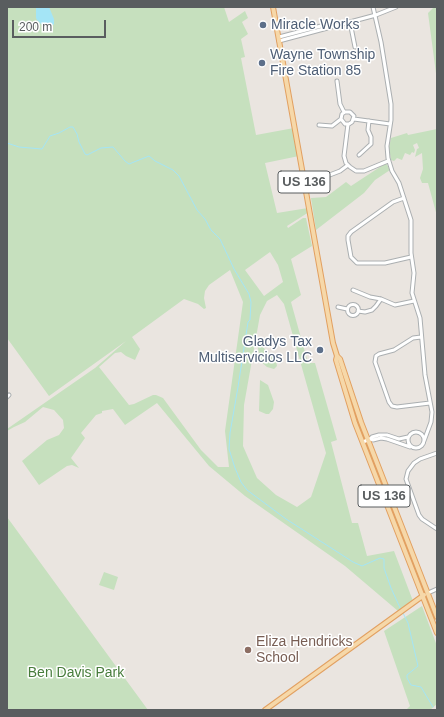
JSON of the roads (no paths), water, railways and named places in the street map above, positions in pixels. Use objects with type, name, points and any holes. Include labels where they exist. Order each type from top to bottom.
[{"type":"main road","name":"US 136","points":[[273,7],[333,343],[437,617]]},
{"type":"main road","name":"US 136","points":[[338,356],[336,360],[363,442],[437,633]]},
{"type":"main road","points":[[265,710],[398,612],[428,593]]},
{"type":"street","points":[[363,442],[381,438],[412,448],[420,448],[428,432],[432,416],[425,379],[420,318],[412,290],[414,273],[411,258],[411,220],[399,183],[392,172],[388,161],[387,146],[391,104],[376,15],[373,7]]},
{"type":"street","points":[[279,39],[323,30],[376,15],[396,7]]},
{"type":"street","points":[[350,22],[355,47]]},
{"type":"street","points":[[336,81],[340,104],[344,112]]},
{"type":"street","points":[[344,112],[348,111],[351,113],[354,119]]},
{"type":"street","points":[[319,125],[332,126],[341,119],[341,115],[344,112]]},
{"type":"street","points":[[341,119],[344,123],[348,124]]},
{"type":"street","points":[[354,119],[390,124]]},
{"type":"street","points":[[354,119],[348,124],[343,152],[344,160],[348,165],[355,170],[364,171],[388,161]]},
{"type":"street","points":[[359,156],[371,144],[371,137],[368,130],[369,121]]},
{"type":"street","points":[[314,181],[340,171],[348,165]]},
{"type":"street","points":[[404,198],[393,202],[349,235],[348,240],[351,257],[356,263],[385,263],[411,258]]},
{"type":"street","points":[[353,290],[397,306],[414,301]]},
{"type":"street","points":[[347,309],[348,314],[352,316],[356,315],[358,312],[371,311],[380,299]]},
{"type":"street","points":[[347,309],[350,305],[354,305],[357,307],[358,312]]},
{"type":"street","points":[[338,308],[347,309]]},
{"type":"street","points":[[421,337],[413,338],[395,349],[379,354],[375,363],[390,403],[394,407],[430,403]]},
{"type":"street","points":[[419,433],[428,428]]},
{"type":"street","points":[[369,440],[372,437],[382,435],[399,439],[408,437],[413,432],[422,435],[424,440]]},
{"type":"street","points":[[408,437],[408,443],[412,448]]},
{"type":"street","points":[[437,453],[414,463],[409,468],[406,479],[422,520],[437,529]]},
{"type":"street","points":[[428,593],[437,589]]},
{"type":"water","points":[[36,7],[49,7],[54,19],[54,24],[51,27],[43,26],[37,20]]},
{"type":"waterway","points":[[7,143],[19,147],[42,149],[50,136],[73,127],[79,142],[87,155],[101,148],[113,147],[129,164],[149,156],[155,161],[173,170],[179,176],[197,210],[205,219],[211,230],[220,239],[234,269],[249,294],[251,302],[250,320],[248,322],[230,433],[229,449],[241,482],[247,490],[286,519],[353,562],[362,566],[380,558],[384,559],[384,568],[401,610]]},
{"type":"waterway","points":[[403,613],[408,623],[418,666],[407,675],[407,678],[411,685],[421,687],[433,707]]},
{"type":"place","name":"Miracle Works","points":[[263,25]]},
{"type":"place","name":"Wayne Township Fire Station 85","points":[[262,63]]},
{"type":"place","name":"Gladys Tax Multiservicios LLC","points":[[320,350]]},
{"type":"place","name":"Eliza Hendricks School","points":[[248,650]]},
{"type":"park label","name":"Ben Davis Park","points":[[76,673]]}]
